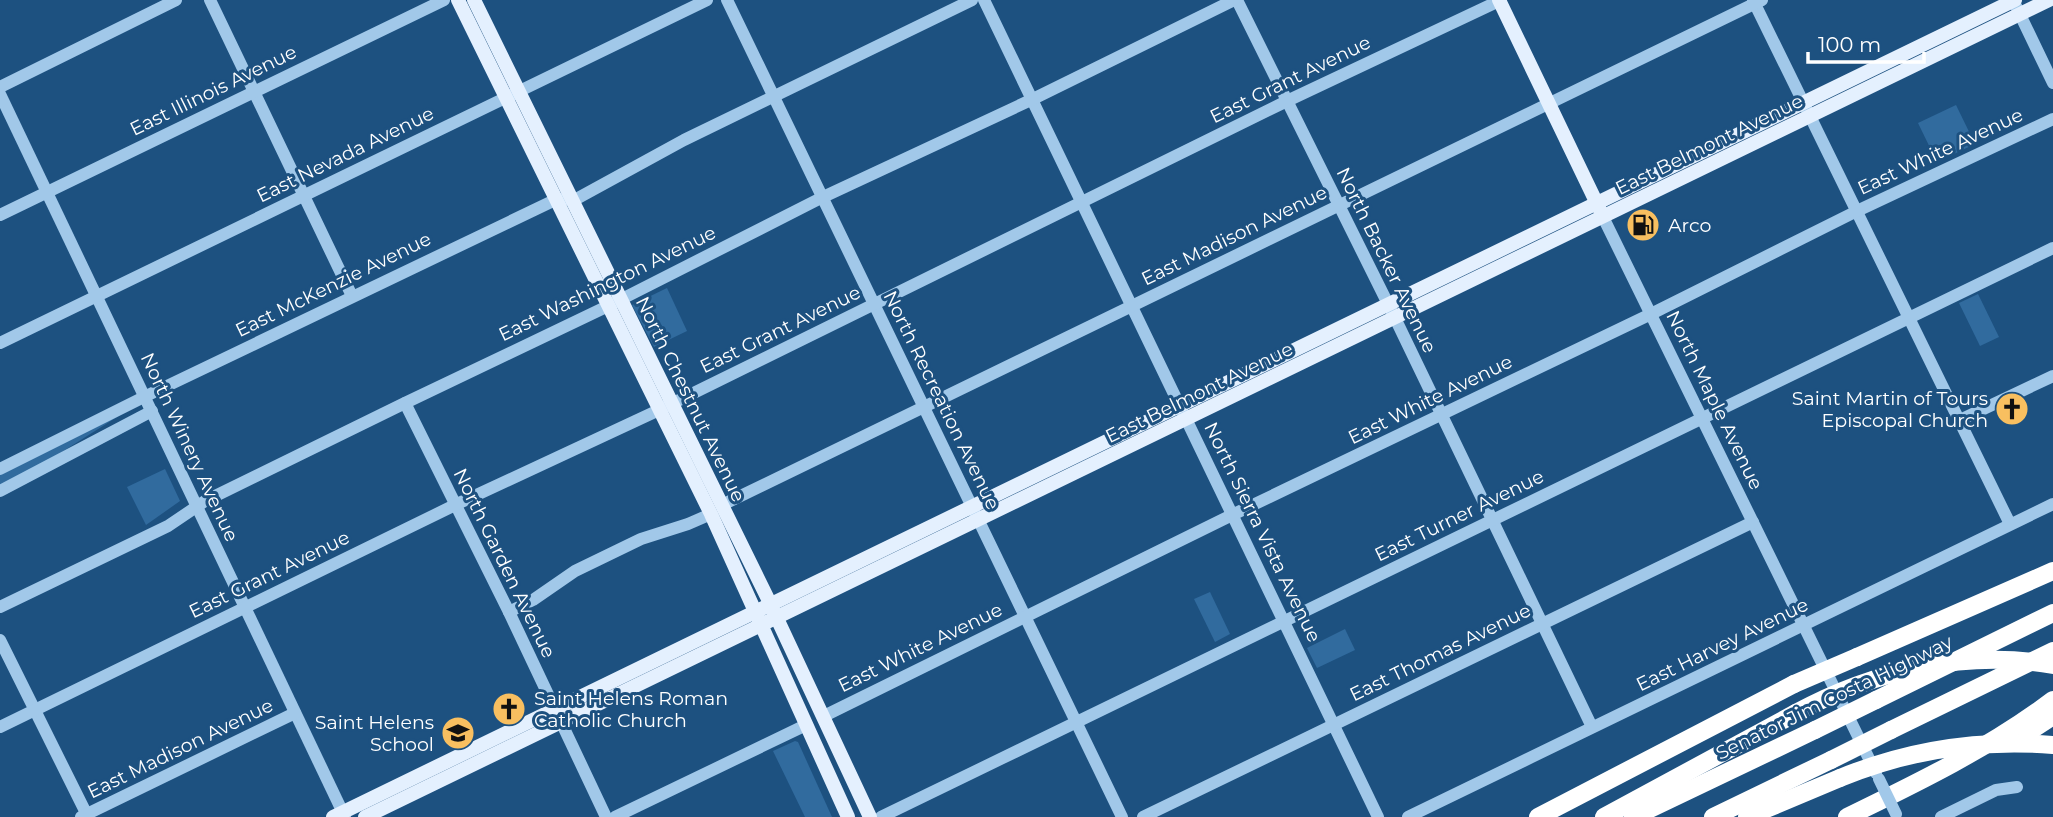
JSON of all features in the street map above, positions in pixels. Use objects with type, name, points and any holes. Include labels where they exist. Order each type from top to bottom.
[{"type":"highway","points":[[1538,817],[1794,684],[2053,570]]},
{"type":"highway","points":[[1857,657],[2053,581]]},
{"type":"highway","name":"Senator Jim Costa Highway","points":[[1633,817],[2053,613]]},
{"type":"highway","points":[[1713,817],[2053,651]]},
{"type":"highway","points":[[1604,817],[1796,713],[1860,683],[1918,668],[1983,661],[2053,665]]},
{"type":"highway","points":[[1855,813],[1978,751],[2053,700]]},
{"type":"highway","points":[[1855,813],[1976,761],[2053,716]]},
{"type":"highway","points":[[1747,817],[1891,759],[1942,748],[1996,744],[2053,745]]},
{"type":"main road","name":"North Chestnut Avenue","points":[[458,0],[512,95]]},
{"type":"main road","name":"North Chestnut Avenue","points":[[474,0],[512,95],[562,199],[716,509],[774,611],[870,817]]},
{"type":"main road","name":"North Maple Avenue","points":[[1500,0],[1600,210]]},
{"type":"main road","name":"East Belmont Avenue","points":[[340,815],[557,716],[975,514],[1808,109],[2015,4],[2049,0]]},
{"type":"main road","name":"North Chestnut Avenue","points":[[716,509],[758,619],[848,817]]},
{"type":"main road","name":"East Belmont Avenue","points":[[365,817],[557,716]]},
{"type":"main road","points":[[806,725],[830,755],[860,817]]},
{"type":"street","points":[[0,87],[176,0]]},
{"type":"street","points":[[210,0],[352,296]]},
{"type":"street","name":"East Illinois Avenue","points":[[0,215],[444,0]]},
{"type":"street","name":"East Nevada Avenue","points":[[0,343],[706,0]]},
{"type":"street","name":"North Recreation Avenue","points":[[727,0],[1122,817]]},
{"type":"street","name":"East McKenzie Avenue","points":[[0,469],[352,296],[562,199],[578,198],[684,140],[972,0]]},
{"type":"street","name":"North Sierra Vista Avenue","points":[[984,0],[1378,817]]},
{"type":"street","name":"East Washington Avenue","points":[[0,607],[168,526],[205,501],[614,303],[821,198],[1236,0]]},
{"type":"street","name":"North Backer Avenue","points":[[1236,0],[1392,311],[1592,727]]},
{"type":"street","name":"East Grant Avenue","points":[[0,727],[1500,0]]},
{"type":"street","points":[[1756,1],[2010,524]]},
{"type":"street","name":"East Madison Avenue","points":[[509,612],[586,566],[641,539],[688,524],[1549,105],[1756,1]]},
{"type":"street","points":[[2015,4],[2053,83]]},
{"type":"street","name":"North Winery Avenue","points":[[0,93],[146,396],[340,815]]},
{"type":"street","name":"East White Avenue","points":[[824,716],[1857,211],[2053,119]]},
{"type":"street","name":"North Maple Avenue","points":[[1600,210],[1896,815]]},
{"type":"street","name":"East Turner Avenue","points":[[881,817],[2053,247]]},
{"type":"street","points":[[1958,421],[2053,376]]},
{"type":"street","name":"North Garden Avenue","points":[[405,403],[509,612],[606,817]]},
{"type":"street","points":[[0,491],[152,411]]},
{"type":"street","name":"East Harvey Avenue","points":[[1408,817],[2053,504]]},
{"type":"street","name":"East Thomas Avenue","points":[[1143,817],[1753,522]]},
{"type":"street","points":[[0,640],[86,816]]},
{"type":"street","name":"East Madison Avenue","points":[[86,816],[295,713]]},
{"type":"street","points":[[615,817],[806,725]]},
{"type":"street","points":[[1941,817],[1996,790],[2017,787]]},
{"type":"shaded area","points":[[1956,105],[1975,144],[1937,162],[1918,123]]},
{"type":"shaded area","points":[[667,288],[687,331],[654,347],[632,305]]},
{"type":"shaded area","points":[[1978,294],[1999,337],[1980,346],[1959,303]]},
{"type":"shaded area","points":[[136,405],[46,462],[0,487],[0,473]]},
{"type":"shaded area","points":[[165,469],[180,501],[146,525],[127,487]]},
{"type":"shaded area","points":[[1210,592],[1230,634],[1215,642],[1194,599]]},
{"type":"shaded area","points":[[1345,629],[1355,650],[1317,668],[1307,648]]},
{"type":"shaded area","points":[[798,742],[832,817],[805,817],[773,751]]},
{"type":"place","name":"Arco","points":[[1643,225]]},
{"type":"place","name":"Saint Martin of Tours Episcopal Church","points":[[2012,409]]},
{"type":"place","name":"Saint Helens Roman Catholic Church","points":[[509,709]]},
{"type":"place","name":"Saint Helens School","points":[[458,733]]}]
